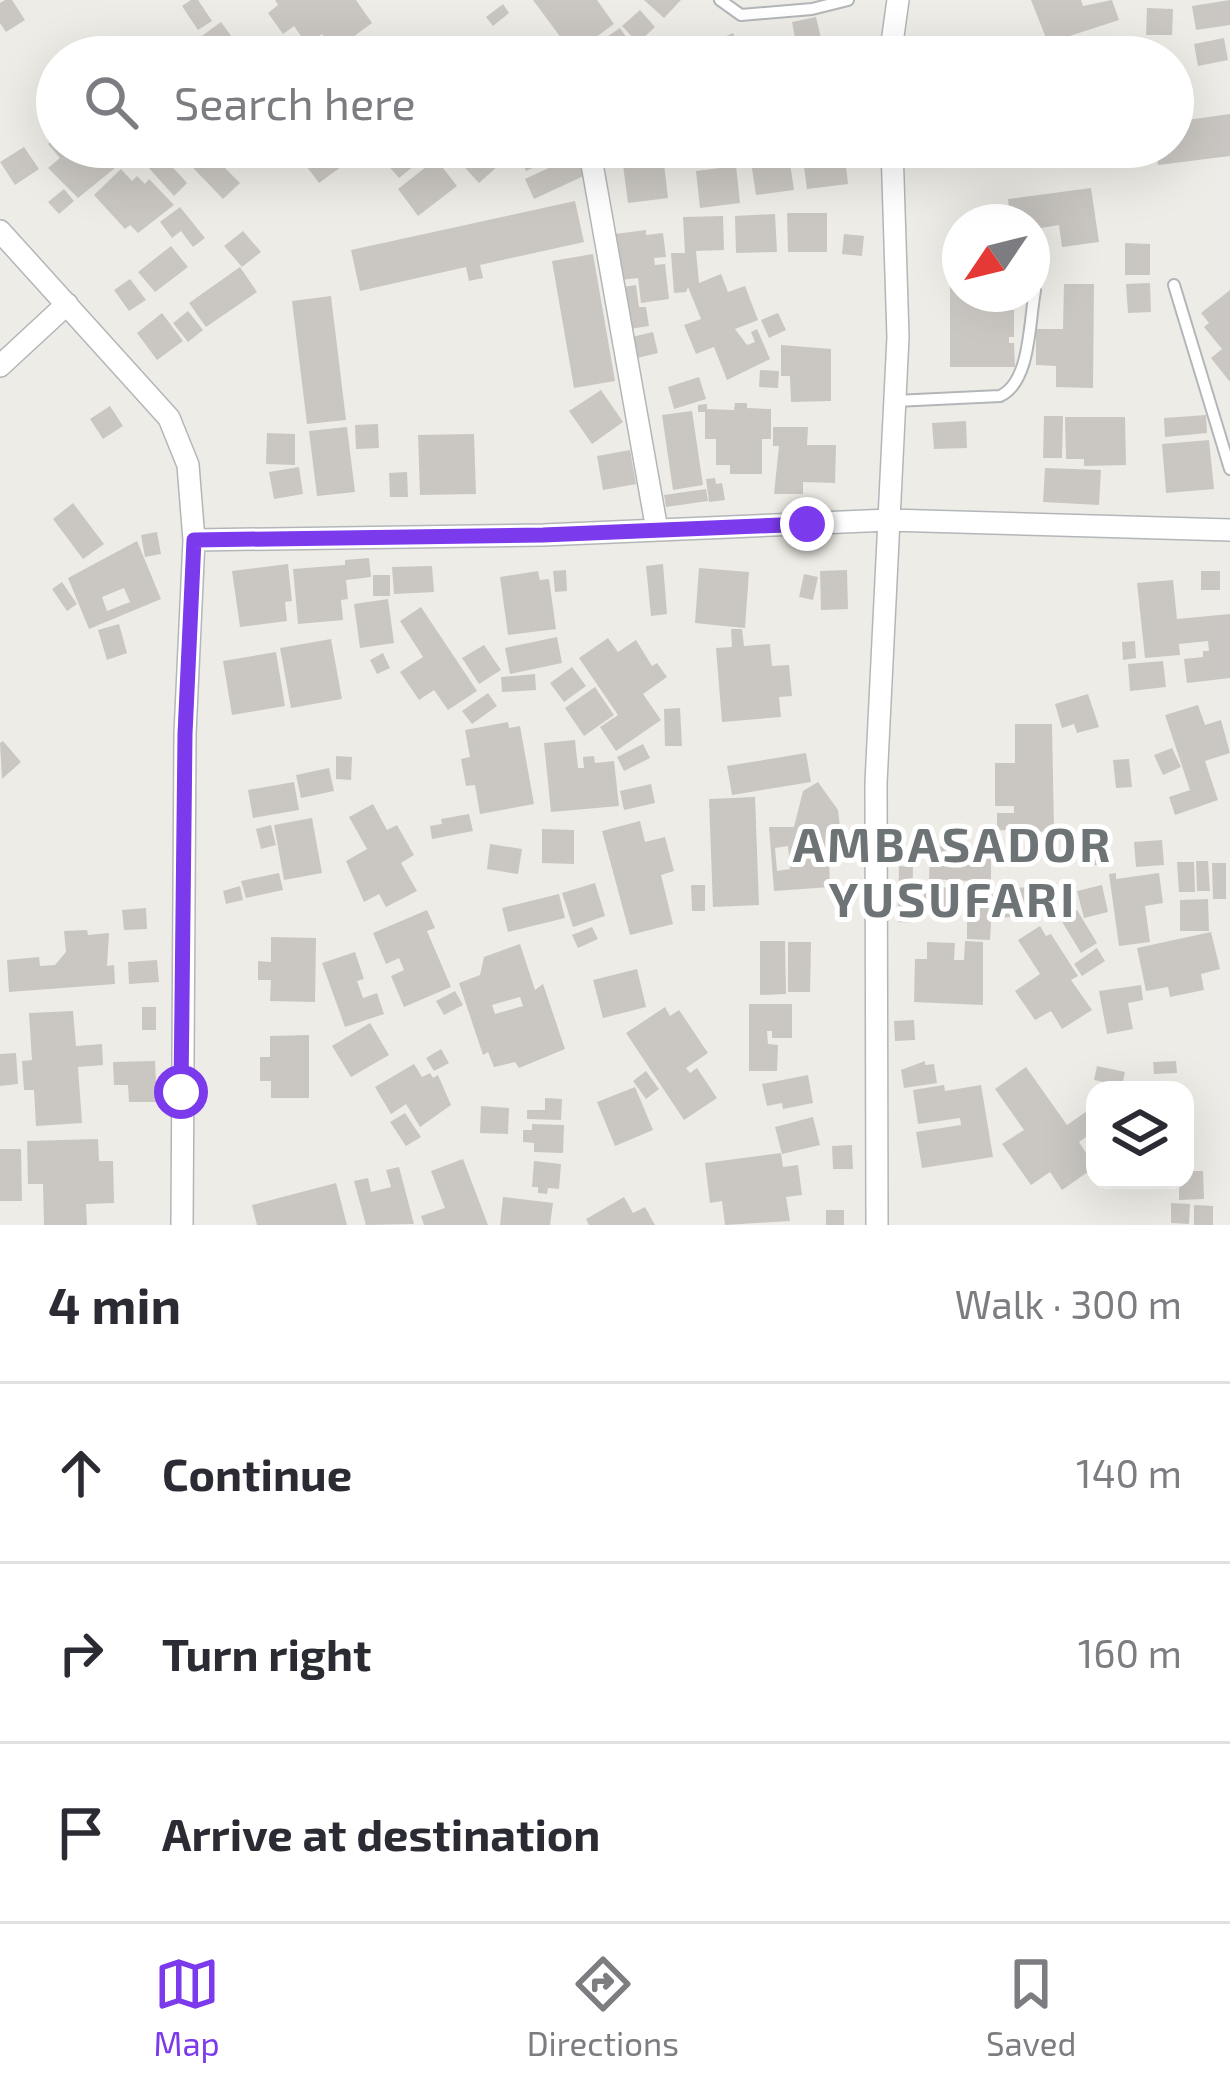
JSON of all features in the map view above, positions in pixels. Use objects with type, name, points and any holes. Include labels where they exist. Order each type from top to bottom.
[{"type":"street","points":[[893,36],[898,0]]},
{"type":"street","points":[[593,168],[658,530]]},
{"type":"street","points":[[877,1225],[877,783],[898,337],[893,168]]},
{"type":"street","points":[[0,231],[169,418],[188,465],[194,540],[185,734],[182,1225]]},
{"type":"street","points":[[0,366],[67,304]]},
{"type":"street","points":[[194,540],[889,520],[1230,530]]},
{"type":"lane","points":[[720,0],[740,15],[771,15],[848,0]]},
{"type":"lane","points":[[1174,285],[1230,469]]},
{"type":"lane","points":[[895,401],[1000,396],[1012,391],[1031,312]]},
{"type":"building","points":[[12,0],[25,20],[6,32],[0,23],[0,3]]},
{"type":"building","points":[[198,0],[212,21],[198,30],[182,6]]},
{"type":"building","points":[[275,0],[356,0],[372,23],[354,36],[301,36],[294,26],[283,34],[268,13],[278,5]]},
{"type":"building","points":[[533,0],[597,0],[614,24],[598,36],[560,36]]},
{"type":"building","points":[[644,0],[681,0],[664,18]]},
{"type":"building","points":[[1031,0],[1081,0],[1083,6],[1112,0],[1119,20],[1070,36],[1045,36]]},
{"type":"building","points":[[1230,0],[1230,25],[1196,30],[1192,6]]},
{"type":"building","points":[[503,4],[509,13],[493,26],[486,17]]},
{"type":"building","points":[[1147,8],[1173,9],[1172,35],[1146,35]]},
{"type":"building","points":[[640,10],[655,27],[645,36],[631,36],[622,26]]},
{"type":"building","points":[[816,17],[821,36],[795,36],[792,22]]},
{"type":"building","points":[[221,22],[231,36],[202,36]]},
{"type":"building","points":[[1224,38],[1228,60],[1198,66],[1194,44]]},
{"type":"building","points":[[1230,114],[1230,156],[1194,160],[1194,119]]},
{"type":"building","points":[[24,147],[39,169],[15,185],[0,162]]},
{"type":"building","points":[[48,168],[115,168],[78,198]]},
{"type":"building","points":[[149,168],[173,168],[187,183],[174,196]]},
{"type":"building","points":[[193,168],[225,168],[240,183],[223,199]]},
{"type":"building","points":[[308,168],[340,168],[319,183]]},
{"type":"building","points":[[390,168],[412,168],[399,178]]},
{"type":"building","points":[[425,168],[443,168],[457,186],[418,216],[398,189]]},
{"type":"building","points":[[465,168],[496,168],[479,183]]},
{"type":"building","points":[[549,168],[588,168],[590,173],[534,199],[525,179]]},
{"type":"building","points":[[623,168],[664,168],[668,198],[628,203]]},
{"type":"building","points":[[736,168],[740,203],[700,208],[696,171]]},
{"type":"building","points":[[752,168],[791,168],[794,190],[756,195]]},
{"type":"building","points":[[804,168],[846,168],[848,184],[807,189]]},
{"type":"building","points":[[121,169],[132,181],[137,176],[145,184],[149,179],[174,205],[138,233],[130,225],[125,229],[94,195]]},
{"type":"building","points":[[1091,188],[1099,242],[1062,247],[1059,225],[1050,226],[1050,204],[1009,204],[1008,199]]},
{"type":"building","points":[[64,189],[74,201],[59,214],[48,202]]},
{"type":"building","points":[[575,201],[584,242],[480,265],[483,278],[469,281],[466,267],[360,291],[351,250]]},
{"type":"building","points":[[180,207],[205,238],[193,247],[181,231],[172,238],[160,222]]},
{"type":"building","points":[[787,213],[827,213],[827,252],[788,252]]},
{"type":"building","points":[[775,214],[777,252],[736,253],[735,216]]},
{"type":"building","points":[[723,216],[724,250],[696,251],[699,283],[721,274],[728,292],[745,286],[758,320],[735,329],[747,345],[755,342],[751,332],[757,329],[770,359],[727,380],[714,347],[696,354],[684,325],[701,319],[688,287],[686,292],[674,293],[671,253],[685,253],[683,217]]},
{"type":"building","points":[[646,230],[646,235],[663,233],[666,257],[654,258],[655,265],[665,264],[669,299],[641,303],[638,278],[620,280],[615,234]]},
{"type":"building","points":[[243,231],[261,252],[242,267],[224,246]]},
{"type":"building","points":[[844,234],[864,236],[862,256],[842,254]]},
{"type":"building","points":[[1125,243],[1150,244],[1150,275],[1125,275]]},
{"type":"building","points":[[171,246],[188,267],[155,292],[138,272]]},
{"type":"building","points":[[593,254],[615,381],[574,388],[552,261]]},
{"type":"building","points":[[240,267],[257,292],[206,327],[189,303]]},
{"type":"building","points":[[130,279],[146,300],[129,311],[114,290]]},
{"type":"building","points":[[1150,283],[1151,312],[1128,313],[1126,284]]},
{"type":"building","points":[[1064,284],[1094,284],[1093,388],[1056,387],[1056,366],[1036,365],[1036,329],[1063,329]]},
{"type":"building","points":[[636,285],[639,307],[646,307],[649,326],[630,329],[623,287]]},
{"type":"building","points":[[1230,290],[1230,382],[1211,358],[1222,349],[1204,327],[1209,323],[1201,313]]},
{"type":"building","points":[[331,296],[346,420],[307,424],[292,301]]},
{"type":"building","points":[[188,311],[203,330],[188,342],[173,323]]},
{"type":"building","points":[[950,312],[1014,312],[1014,337],[1009,337],[1009,343],[1014,343],[1015,367],[950,367]]},
{"type":"building","points":[[162,313],[183,341],[157,360],[137,333]]},
{"type":"building","points":[[778,313],[786,330],[769,338],[761,320]]},
{"type":"building","points":[[653,332],[658,353],[637,358],[632,337]]},
{"type":"building","points":[[781,345],[831,349],[831,401],[791,402],[790,376],[781,376]]},
{"type":"building","points":[[760,370],[779,371],[778,388],[759,387]]},
{"type":"building","points":[[699,377],[706,399],[674,409],[668,387]]},
{"type":"building","points":[[601,390],[623,422],[592,444],[569,411]]},
{"type":"building","points":[[735,403],[771,409],[771,439],[762,439],[762,474],[730,474],[730,465],[716,465],[716,439],[705,439],[705,412],[698,412],[698,405],[734,410]]},
{"type":"building","points":[[110,406],[123,426],[103,439],[90,419]]},
{"type":"building","points":[[692,411],[703,485],[673,490],[662,415]]},
{"type":"building","points":[[1206,415],[1207,433],[1165,437],[1164,418]]},
{"type":"building","points":[[1044,416],[1063,416],[1062,458],[1043,458]]},
{"type":"building","points":[[1065,417],[1125,417],[1126,465],[1084,466],[1084,459],[1066,459]]},
{"type":"building","points":[[966,421],[967,448],[934,449],[932,423]]},
{"type":"building","points":[[378,424],[379,448],[356,449],[355,425]]},
{"type":"building","points":[[347,427],[355,492],[317,496],[309,431]]},
{"type":"building","points":[[773,427],[808,427],[807,445],[836,445],[835,483],[803,482],[803,494],[774,494],[779,446],[773,446]]},
{"type":"building","points":[[267,433],[295,434],[295,465],[266,464]]},
{"type":"building","points":[[474,434],[476,494],[420,495],[418,435]]},
{"type":"building","points":[[1209,440],[1214,489],[1166,493],[1162,444]]},
{"type":"building","points":[[630,450],[636,484],[603,490],[597,456]]},
{"type":"building","points":[[299,467],[303,494],[274,499],[269,472]]},
{"type":"building","points":[[1045,468],[1101,470],[1099,505],[1043,502]]},
{"type":"building","points":[[407,472],[408,497],[390,497],[389,473]]},
{"type":"building","points":[[715,478],[716,484],[722,483],[725,500],[709,502],[706,479]]},
{"type":"building","points":[[706,489],[708,501],[666,507],[664,495]]},
{"type":"building","points":[[73,503],[104,544],[83,559],[53,519]]},
{"type":"building","points":[[157,532],[161,554],[145,557],[141,535]]},
{"type":"building","points":[[137,541],[161,599],[89,629],[68,578]],"holes":[[[124,588],[130,602],[107,611],[102,597]]]},
{"type":"building","points":[[369,558],[371,577],[346,580],[343,620],[298,624],[293,569]]},
{"type":"building","points":[[288,564],[292,601],[285,602],[287,621],[240,627],[232,571]]},
{"type":"building","points":[[663,564],[667,614],[651,616],[646,566]]},
{"type":"building","points":[[432,566],[434,592],[394,594],[392,567]]},
{"type":"building","points":[[699,568],[749,572],[745,628],[695,623]]},
{"type":"building","points":[[566,570],[567,591],[555,592],[553,571]]},
{"type":"building","points":[[847,570],[848,609],[821,610],[820,571]]},
{"type":"building","points":[[538,571],[540,580],[549,579],[556,629],[508,635],[500,577]]},
{"type":"building","points":[[1201,571],[1220,571],[1220,590],[1201,590]]},
{"type":"building","points":[[804,574],[818,577],[813,600],[799,597]]},
{"type":"building","points":[[373,575],[390,575],[390,596],[373,596]]},
{"type":"building","points":[[1173,580],[1177,619],[1230,614],[1230,678],[1187,683],[1184,659],[1203,657],[1203,651],[1209,651],[1208,641],[1179,644],[1180,655],[1145,658],[1137,583]]},
{"type":"building","points":[[62,582],[77,604],[67,611],[52,589]]},
{"type":"building","points":[[388,599],[394,643],[360,648],[354,604]]},
{"type":"building","points":[[421,607],[477,691],[448,710],[434,690],[419,700],[400,672],[423,657],[400,621]]},
{"type":"building","points":[[119,624],[127,653],[107,660],[98,630]]},
{"type":"building","points":[[731,629],[742,629],[744,646],[770,644],[772,666],[789,665],[792,696],[779,697],[781,717],[722,722],[716,648],[732,647]]},
{"type":"building","points":[[557,637],[562,663],[510,674],[505,648]]},
{"type":"building","points":[[608,638],[618,652],[636,640],[652,666],[657,663],[667,677],[643,694],[661,720],[616,751],[600,727],[618,715],[579,658]]},
{"type":"building","points":[[331,639],[342,699],[291,708],[280,648]]},
{"type":"building","points":[[1135,641],[1136,658],[1123,660],[1122,642]]},
{"type":"building","points":[[484,645],[501,670],[479,684],[462,658]]},
{"type":"building","points":[[276,652],[285,706],[232,715],[223,661]]},
{"type":"building","points":[[383,653],[390,668],[377,674],[370,660]]},
{"type":"building","points":[[1163,661],[1166,687],[1130,691],[1128,664]]},
{"type":"building","points":[[572,667],[586,686],[564,702],[550,683]]},
{"type":"building","points":[[535,674],[536,690],[502,692],[501,677]]},
{"type":"building","points":[[595,687],[614,715],[584,736],[565,708]]},
{"type":"building","points":[[488,693],[497,706],[472,724],[462,711]]},
{"type":"building","points":[[1088,694],[1099,727],[1077,733],[1074,724],[1062,728],[1055,704]]},
{"type":"building","points":[[1198,705],[1205,725],[1221,720],[1230,753],[1205,761],[1218,800],[1175,815],[1169,797],[1190,790],[1165,715]]},
{"type":"building","points":[[680,708],[682,746],[665,746],[664,709]]},
{"type":"building","points":[[508,722],[509,728],[520,726],[534,804],[480,814],[475,785],[466,786],[461,759],[470,757],[465,730]]},
{"type":"building","points":[[1015,724],[1052,724],[1054,832],[997,830],[997,813],[1014,813],[1014,806],[995,806],[995,763],[1015,763]]},
{"type":"building","points":[[575,740],[578,768],[584,768],[583,757],[594,756],[595,763],[614,761],[619,806],[551,812],[544,743]]},
{"type":"building","points":[[0,743],[21,762],[2,779]]},
{"type":"building","points":[[643,744],[650,758],[624,771],[617,757]]},
{"type":"building","points":[[1172,748],[1181,767],[1163,775],[1154,755]]},
{"type":"building","points":[[806,753],[811,782],[732,795],[727,766]]},
{"type":"building","points":[[336,756],[352,757],[351,780],[336,779]]},
{"type":"building","points":[[1129,759],[1132,787],[1116,788],[1113,760]]},
{"type":"building","points":[[329,768],[334,791],[301,798],[296,775]]},
{"type":"building","points":[[294,782],[299,810],[253,818],[248,790]]},
{"type":"building","points":[[818,782],[838,810],[840,827],[828,830],[830,887],[774,891],[769,827],[794,827],[803,791]],"holes":[[[788,846],[790,869],[777,871],[775,848]]]},
{"type":"building","points":[[651,784],[655,803],[624,810],[620,791]]},
{"type":"building","points":[[755,797],[759,905],[713,907],[709,799]]},
{"type":"building","points":[[373,804],[387,830],[397,825],[414,855],[401,863],[417,891],[386,907],[379,894],[364,902],[346,861],[367,849],[349,817]]},
{"type":"building","points":[[469,814],[473,831],[432,839],[430,826]]},
{"type":"building","points":[[312,818],[322,873],[284,880],[274,825]]},
{"type":"building","points":[[640,821],[645,842],[665,837],[674,871],[661,875],[673,924],[630,935],[602,831]]},
{"type":"building","points":[[271,825],[276,845],[261,849],[256,829]]},
{"type":"building","points":[[542,829],[574,830],[574,864],[542,863]]},
{"type":"building","points":[[1162,840],[1164,865],[1136,867],[1134,842]]},
{"type":"building","points":[[1081,841],[1107,841],[1108,865],[1082,865]]},
{"type":"building","points":[[490,844],[522,849],[518,874],[487,869]]},
{"type":"building","points":[[930,846],[991,848],[991,882],[929,879]]},
{"type":"building","points":[[1196,861],[1208,861],[1210,891],[1197,891]]},
{"type":"building","points":[[1177,862],[1194,862],[1195,892],[1179,892]]},
{"type":"building","points":[[1212,863],[1226,863],[1226,899],[1213,899]]},
{"type":"building","points":[[899,866],[913,867],[912,923],[898,922]]},
{"type":"building","points":[[279,873],[283,890],[246,898],[241,881]]},
{"type":"building","points":[[1116,873],[1116,879],[1159,873],[1163,903],[1145,906],[1150,942],[1119,946],[1109,874]]},
{"type":"building","points":[[595,883],[605,916],[573,927],[562,893]]},
{"type":"building","points":[[691,885],[705,885],[705,911],[692,911]]},
{"type":"building","points":[[1102,885],[1108,912],[1084,918],[1077,891]]},
{"type":"building","points":[[240,886],[243,900],[226,904],[223,891]]},
{"type":"building","points":[[967,886],[993,887],[990,940],[967,939]]},
{"type":"building","points":[[924,887],[965,888],[964,911],[923,910]]},
{"type":"building","points":[[1028,887],[1031,916],[998,918],[995,890]]},
{"type":"building","points":[[559,894],[565,918],[508,932],[502,908]]},
{"type":"building","points":[[1208,899],[1209,931],[1180,931],[1180,900]]},
{"type":"building","points":[[146,908],[147,929],[124,930],[122,910]]},
{"type":"building","points":[[427,910],[435,928],[427,931],[451,987],[404,1007],[391,976],[404,970],[399,958],[386,964],[373,933]]},
{"type":"building","points":[[1077,910],[1097,943],[1081,953],[1061,920]]},
{"type":"building","points":[[1040,926],[1046,936],[1051,934],[1078,976],[1071,980],[1092,1010],[1062,1029],[1051,1011],[1035,1020],[1015,991],[1040,974],[1018,940]]},
{"type":"building","points":[[592,927],[598,939],[578,948],[572,935]]},
{"type":"building","points":[[87,930],[88,935],[109,933],[107,966],[114,965],[115,984],[9,992],[7,960],[39,957],[40,966],[55,965],[66,952],[64,931]]},
{"type":"building","points":[[1211,932],[1220,969],[1201,974],[1204,990],[1170,997],[1168,987],[1146,991],[1137,948]]},
{"type":"building","points":[[271,937],[316,938],[315,1002],[270,1001],[271,980],[258,980],[258,961],[271,962]]},
{"type":"building","points":[[760,941],[785,941],[786,994],[760,995]]},
{"type":"building","points":[[965,941],[983,942],[983,1005],[914,1002],[915,959],[927,959],[927,942],[955,943],[954,960],[964,960]]},
{"type":"building","points":[[788,942],[811,942],[810,992],[788,992]]},
{"type":"building","points":[[520,944],[535,990],[543,984],[565,1049],[519,1068],[515,1062],[494,1067],[488,1052],[483,1055],[459,983],[480,975],[484,957]],"holes":[[[520,997],[523,1006],[495,1014],[492,1005]]]},
{"type":"building","points":[[1097,948],[1105,961],[1082,976],[1074,964]]},
{"type":"building","points":[[355,952],[364,979],[357,981],[363,998],[377,993],[384,1014],[345,1027],[322,963]]},
{"type":"building","points":[[157,960],[159,982],[129,984],[128,962]]},
{"type":"building","points":[[637,969],[646,1007],[603,1018],[593,980]]},
{"type":"building","points":[[1141,985],[1143,1000],[1128,1003],[1133,1029],[1107,1034],[1099,991]]},
{"type":"building","points":[[455,991],[463,1005],[444,1015],[436,1001]]},
{"type":"building","points":[[749,1004],[792,1004],[792,1038],[772,1038],[772,1031],[767,1031],[768,1044],[778,1045],[777,1071],[749,1071]]},
{"type":"building","points":[[142,1007],[156,1007],[156,1030],[142,1030]]},
{"type":"building","points":[[665,1007],[670,1016],[679,1010],[708,1053],[686,1068],[690,1073],[697,1068],[717,1098],[684,1120],[626,1033]]},
{"type":"building","points":[[73,1011],[76,1046],[102,1044],[103,1065],[78,1067],[82,1123],[36,1126],[34,1090],[24,1090],[22,1061],[32,1060],[29,1013]]},
{"type":"building","points":[[914,1020],[915,1040],[895,1041],[894,1021]]},
{"type":"building","points":[[370,1023],[389,1055],[351,1077],[332,1046]]},
{"type":"building","points":[[309,1035],[309,1098],[271,1098],[271,1081],[260,1081],[260,1057],[270,1057],[270,1036]]},
{"type":"building","points":[[441,1049],[449,1063],[434,1071],[426,1058]]},
{"type":"building","points":[[16,1053],[18,1084],[0,1086],[0,1054]]},
{"type":"building","points":[[155,1061],[157,1102],[129,1102],[128,1085],[114,1085],[113,1062]]},
{"type":"building","points":[[925,1061],[925,1065],[934,1064],[937,1083],[904,1088],[901,1070]]},
{"type":"building","points":[[1176,1061],[1177,1073],[1154,1074],[1153,1062]]},
{"type":"building","points":[[414,1064],[422,1077],[438,1075],[451,1105],[420,1127],[406,1104],[391,1114],[375,1087]]},
{"type":"building","points":[[1097,1066],[1125,1072],[1123,1081],[1094,1080]]},
{"type":"building","points":[[1026,1067],[1067,1125],[1086,1112],[1086,1137],[1079,1142],[1086,1153],[1086,1173],[1062,1190],[1050,1172],[1031,1185],[1002,1144],[1024,1130],[995,1089]]},
{"type":"building","points":[[646,1071],[659,1089],[646,1099],[633,1081]]},
{"type":"building","points":[[808,1075],[813,1103],[783,1109],[782,1103],[767,1106],[762,1084]]},
{"type":"building","points":[[944,1085],[945,1091],[981,1085],[993,1157],[922,1168],[916,1132],[961,1125],[960,1118],[918,1124],[913,1090]]},
{"type":"building","points":[[635,1087],[653,1130],[615,1146],[597,1102]]},
{"type":"building","points":[[545,1098],[562,1099],[561,1120],[527,1119],[527,1110],[545,1110]]},
{"type":"building","points":[[481,1106],[509,1108],[508,1134],[480,1133]]},
{"type":"building","points":[[405,1113],[421,1137],[406,1146],[390,1122]]},
{"type":"building","points":[[813,1117],[820,1145],[782,1154],[775,1127]]},
{"type":"building","points":[[532,1124],[564,1125],[563,1153],[534,1152],[534,1143],[523,1142],[523,1130],[532,1130]]},
{"type":"building","points":[[98,1139],[99,1161],[113,1161],[114,1203],[86,1204],[87,1225],[44,1225],[43,1184],[28,1184],[27,1141]]},
{"type":"building","points":[[852,1145],[853,1169],[833,1169],[832,1146]]},
{"type":"building","points":[[0,1149],[21,1149],[22,1201],[0,1201]]},
{"type":"building","points":[[781,1153],[783,1167],[798,1165],[802,1195],[786,1197],[790,1221],[725,1225],[722,1201],[710,1203],[705,1163]]},
{"type":"building","points":[[463,1159],[488,1225],[424,1225],[421,1216],[445,1208],[431,1171]]},
{"type":"building","points":[[534,1161],[561,1164],[559,1189],[548,1188],[547,1194],[532,1187]]},
{"type":"building","points":[[399,1167],[414,1224],[366,1225],[354,1181],[368,1178],[371,1192],[391,1187],[386,1170]]},
{"type":"building","points":[[1194,1171],[1203,1171],[1204,1199],[1179,1200],[1179,1189],[1194,1189]]},
{"type":"building","points":[[336,1183],[347,1225],[257,1225],[252,1205]]},
{"type":"building","points":[[503,1197],[553,1203],[550,1225],[500,1225]]},
{"type":"building","points":[[624,1197],[633,1213],[645,1207],[655,1225],[589,1225],[586,1219]]},
{"type":"building","points":[[1171,1203],[1190,1204],[1189,1224],[1171,1223]]},
{"type":"building","points":[[1194,1205],[1213,1206],[1213,1225],[1194,1225]]},
{"type":"building","points":[[826,1210],[844,1210],[844,1225],[826,1225]]},
{"type":"district","name":"AMBASADOR YUSUFARI","points":[[953,872]]},
{"type":"route","points":[[181,1092],[185,734],[194,540],[543,535],[807,524]]}]
